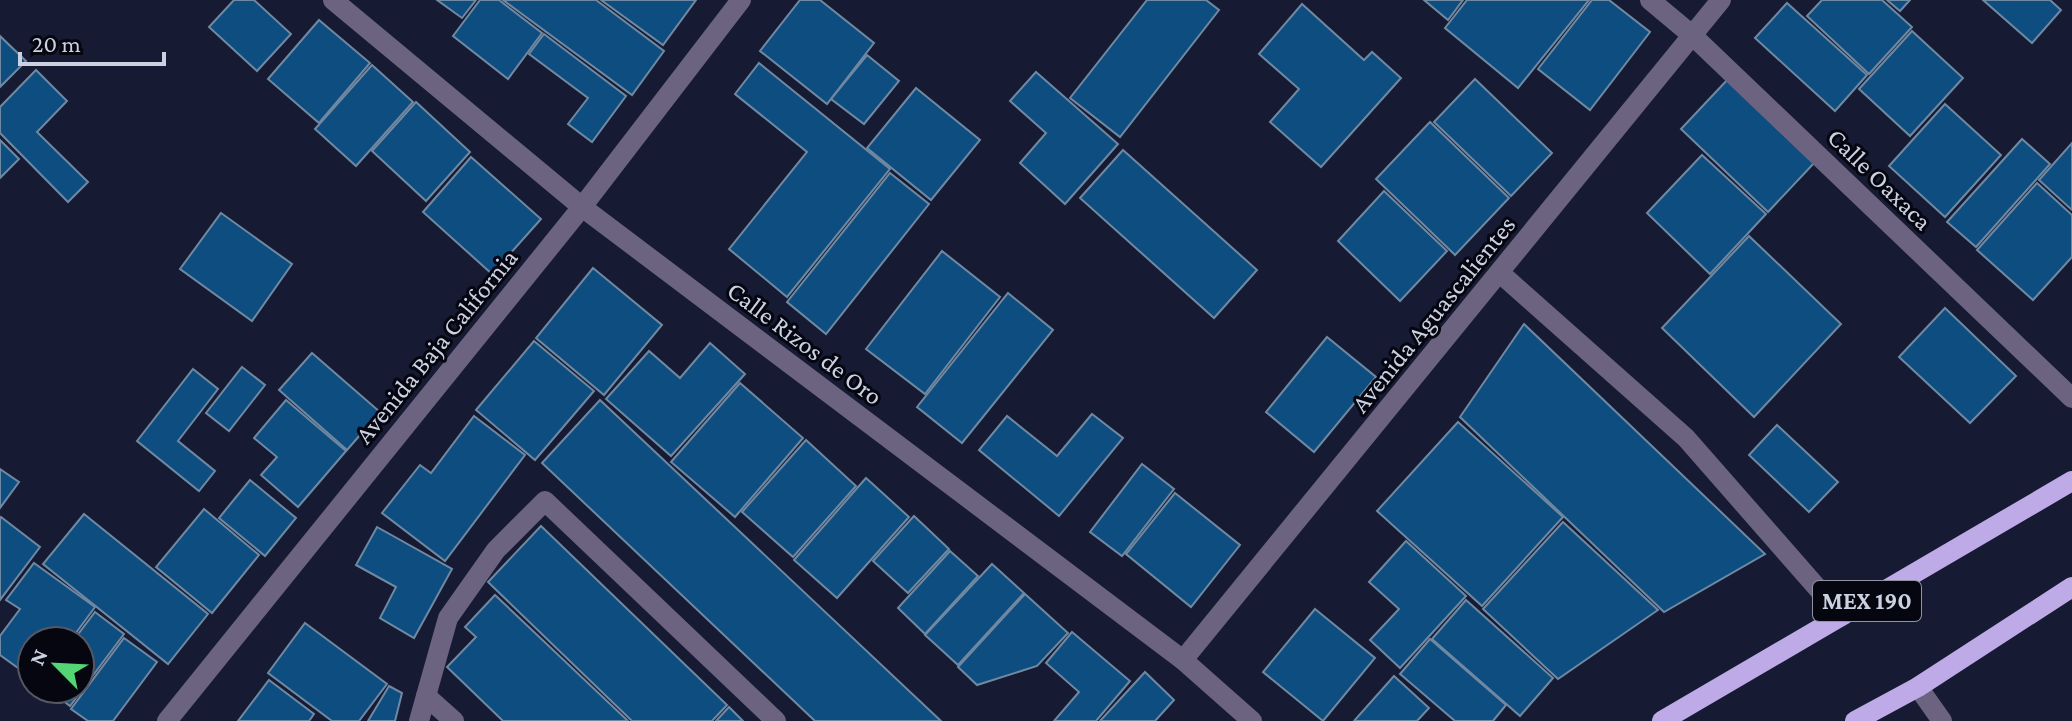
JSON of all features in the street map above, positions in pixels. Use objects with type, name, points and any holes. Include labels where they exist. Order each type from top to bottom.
[{"type":"main road","name":"MEX 190","points":[[1662,721],[2072,481]]},
{"type":"main road","points":[[1855,721],[1918,687],[2072,587]]},
{"type":"street","name":"Calle Rizos de Oro","points":[[333,0],[582,207],[1183,660],[1252,721]]},
{"type":"street","name":"Avenida Baja California","points":[[167,721],[582,207],[741,0]]},
{"type":"street","name":"Calle Oaxaca","points":[[1650,0],[1693,36],[2072,398]]},
{"type":"street","name":"Avenida Aguascalientes","points":[[1183,660],[1721,0]]},
{"type":"street","points":[[1500,273],[1686,438],[1842,616]]},
{"type":"street","points":[[419,721],[448,618],[496,550],[545,501],[776,721]]},
{"type":"street","points":[[1918,687],[1942,721]]},
{"type":"street","points":[[426,696],[454,721]]},
{"type":"building","points":[[234,0],[254,0],[291,34],[257,71],[209,27]]},
{"type":"building","points":[[437,0],[476,0],[462,18]]},
{"type":"building","points":[[480,0],[499,0],[542,33],[508,79],[453,36]]},
{"type":"building","points":[[503,0],[596,0],[664,51],[632,95]]},
{"type":"building","points":[[601,0],[696,0],[663,45]]},
{"type":"building","points":[[800,0],[820,0],[874,43],[827,104],[760,51]]},
{"type":"building","points":[[1147,0],[1206,0],[1219,10],[1120,137],[1070,98]]},
{"type":"building","points":[[1424,0],[1463,0],[1448,20]]},
{"type":"building","points":[[1467,0],[1589,0],[1518,88],[1445,28]]},
{"type":"building","points":[[1592,0],[1609,0],[1650,32],[1590,110],[1538,69]]},
{"type":"building","points":[[1822,0],[1882,0],[1912,27],[1869,74],[1807,16]]},
{"type":"building","points":[[1887,0],[1910,0],[1900,11]]},
{"type":"building","points":[[1983,0],[2050,0],[2061,10],[2032,43]]},
{"type":"building","points":[[1787,3],[1867,75],[1835,111],[1755,38]]},
{"type":"building","points":[[1302,4],[1364,60],[1372,52],[1401,78],[1321,167],[1270,122],[1299,89],[1259,54]]},
{"type":"building","points":[[319,20],[370,63],[319,123],[268,79]]},
{"type":"building","points":[[1912,31],[1963,78],[1910,136],[1859,89]]},
{"type":"building","points":[[544,34],[626,96],[592,142],[568,124],[588,98],[529,54]]},
{"type":"building","points":[[0,36],[26,61],[0,87]]},
{"type":"building","points":[[867,55],[899,81],[864,124],[831,99]]},
{"type":"building","points":[[759,63],[890,169],[787,297],[729,249],[807,152],[735,94]]},
{"type":"building","points":[[372,65],[413,102],[356,166],[315,129]]},
{"type":"building","points":[[36,70],[67,101],[37,132],[88,182],[68,202],[0,133],[0,107]]},
{"type":"building","points":[[1036,72],[1118,144],[1065,204],[1020,163],[1046,133],[1010,101]]},
{"type":"building","points":[[1729,78],[1816,161],[1768,212],[1681,129]]},
{"type":"building","points":[[1475,79],[1552,153],[1511,196],[1434,122]]},
{"type":"building","points":[[916,88],[980,140],[931,200],[867,148]]},
{"type":"building","points":[[416,102],[470,152],[426,201],[372,151]]},
{"type":"building","points":[[1945,104],[2001,155],[1945,217],[1889,166]]},
{"type":"building","points":[[1430,122],[1509,198],[1455,255],[1376,179]]},
{"type":"building","points":[[2022,139],[2050,164],[1976,247],[1947,222]]},
{"type":"building","points":[[0,140],[19,159],[0,178]]},
{"type":"building","points":[[2072,143],[2072,210],[2039,180]]},
{"type":"building","points":[[1123,150],[1257,270],[1214,318],[1080,198]]},
{"type":"building","points":[[1702,155],[1766,214],[1710,274],[1647,213]]},
{"type":"building","points":[[471,157],[541,219],[492,274],[423,212]]},
{"type":"building","points":[[890,173],[929,204],[826,334],[787,302]]},
{"type":"building","points":[[2037,183],[2072,215],[2072,257],[2033,300],[1977,250]]},
{"type":"building","points":[[1384,191],[1447,251],[1400,301],[1338,241]]},
{"type":"building","points":[[221,213],[292,264],[252,321],[180,269]]},
{"type":"building","points":[[1749,236],[1841,324],[1754,417],[1662,328]]},
{"type":"building","points":[[942,251],[1000,297],[925,394],[866,349]]},
{"type":"building","points":[[593,268],[662,325],[604,395],[536,338]]},
{"type":"building","points":[[1008,293],[1053,330],[962,443],[917,407]]},
{"type":"building","points":[[1945,308],[2016,376],[1970,423],[1899,357]]},
{"type":"building","points":[[1524,324],[1765,554],[1664,612],[1460,417]]},
{"type":"building","points":[[1327,337],[1376,377],[1314,452],[1266,412]]},
{"type":"building","points":[[534,341],[594,391],[535,460],[476,410]]},
{"type":"building","points":[[710,343],[745,374],[671,456],[606,399],[649,351],[680,378]]},
{"type":"building","points":[[312,353],[380,412],[347,450],[279,390]]},
{"type":"building","points":[[242,367],[265,385],[229,431],[206,413]]},
{"type":"building","points":[[193,369],[218,389],[178,441],[215,471],[199,491],[137,441]]},
{"type":"building","points":[[740,383],[803,438],[735,517],[671,462]]},
{"type":"building","points":[[286,400],[346,451],[298,507],[261,475],[277,457],[254,438]]},
{"type":"building","points":[[600,400],[941,721],[815,721],[542,463]]},
{"type":"building","points":[[1092,414],[1123,438],[1059,516],[979,450],[1007,416],[1057,456]]},
{"type":"building","points":[[474,416],[525,455],[445,561],[382,513],[420,465],[431,473]]},
{"type":"building","points":[[1458,422],[1563,517],[1482,606],[1377,511]]},
{"type":"building","points":[[1777,425],[1838,482],[1809,512],[1749,455]]},
{"type":"building","points":[[806,440],[856,486],[793,557],[742,512]]},
{"type":"building","points":[[1142,464],[1174,489],[1122,556],[1090,532]]},
{"type":"building","points":[[0,469],[19,482],[0,508]]},
{"type":"building","points":[[866,478],[909,517],[837,598],[794,560]]},
{"type":"building","points":[[250,480],[296,518],[265,556],[219,518]]},
{"type":"building","points":[[1175,493],[1240,545],[1191,607],[1126,554]]},
{"type":"building","points":[[204,509],[259,555],[212,613],[156,567]]},
{"type":"building","points":[[84,514],[208,614],[168,664],[43,564]]},
{"type":"building","points":[[914,516],[949,549],[908,593],[873,561]]},
{"type":"building","points":[[0,519],[40,547],[0,600]]},
{"type":"building","points":[[1563,522],[1658,610],[1558,679],[1483,609]]},
{"type":"building","points":[[541,526],[727,705],[712,721],[632,721],[488,582]]},
{"type":"building","points":[[377,527],[452,569],[414,638],[380,618],[396,587],[356,565]]},
{"type":"building","points":[[1406,541],[1466,596],[1400,668],[1370,640],[1399,609],[1369,582]]},
{"type":"building","points":[[950,551],[978,576],[925,634],[898,608]]},
{"type":"building","points":[[34,563],[95,607],[82,625],[16,625],[16,666],[0,655],[0,636],[20,609],[6,600]]},
{"type":"building","points":[[992,564],[1024,593],[958,665],[925,635]]},
{"type":"building","points":[[1025,594],[1068,633],[1037,666],[977,685],[958,667]]},
{"type":"building","points":[[495,595],[628,721],[503,721],[447,667],[476,637],[465,627]]},
{"type":"building","points":[[1466,600],[1553,678],[1520,716],[1432,639]]},
{"type":"building","points":[[1315,609],[1375,658],[1323,721],[1263,672]]},
{"type":"building","points":[[95,612],[124,634],[96,671],[96,625],[85,625]]},
{"type":"building","points":[[305,623],[387,684],[359,721],[332,721],[268,673]]},
{"type":"building","points":[[1072,632],[1130,681],[1096,721],[1054,721],[1079,692],[1046,663]]},
{"type":"building","points":[[124,638],[157,662],[113,721],[88,721],[71,709],[74,705],[96,705],[96,676]]},
{"type":"building","points":[[1430,639],[1506,705],[1493,721],[1455,721],[1400,674]]},
{"type":"building","points":[[1145,672],[1174,700],[1155,721],[1100,721]]},
{"type":"building","points":[[1394,676],[1429,708],[1417,721],[1354,721]]},
{"type":"building","points":[[269,680],[314,714],[309,721],[238,721]]},
{"type":"building","points":[[389,686],[402,693],[395,721],[368,721]]},
{"type":"building","points":[[729,707],[743,721],[716,721]]}]
